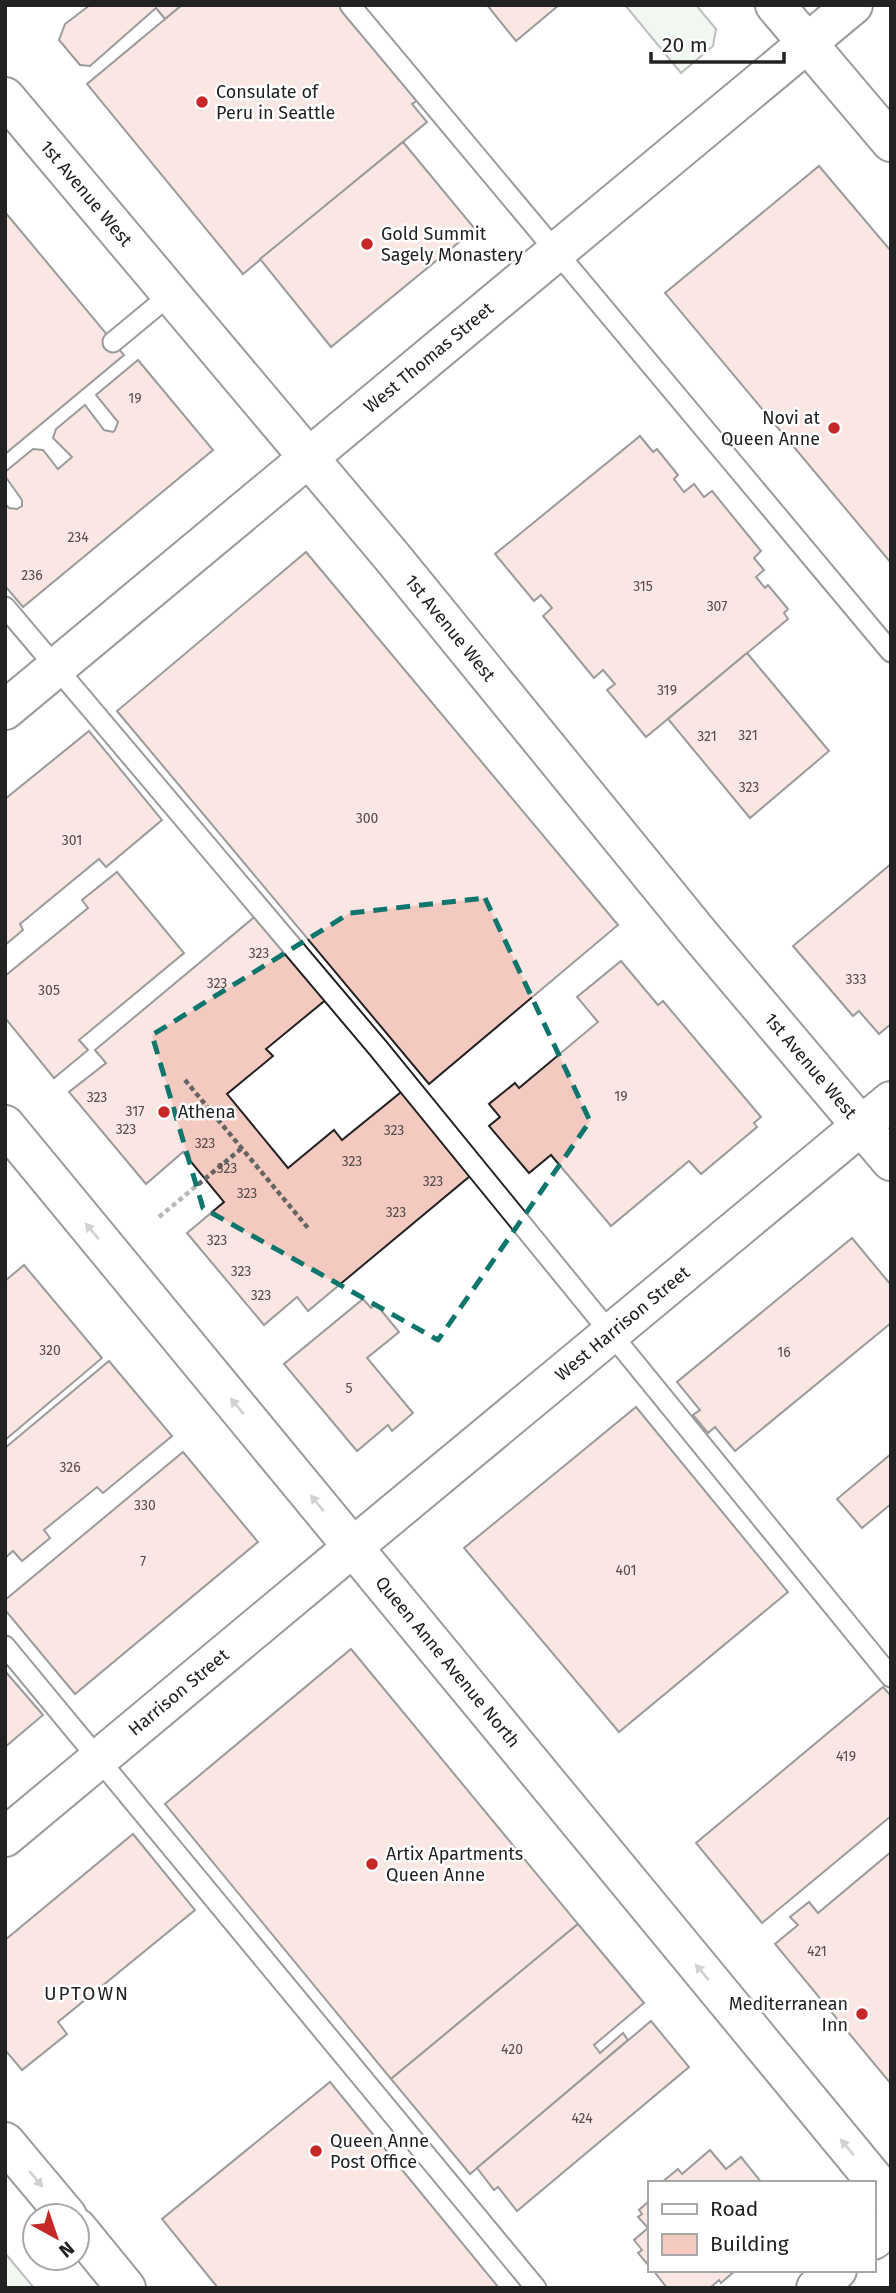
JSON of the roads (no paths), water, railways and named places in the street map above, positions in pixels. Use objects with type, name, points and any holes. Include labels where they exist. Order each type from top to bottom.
[{"type":"street","points":[[775,5],[891,142]]},
{"type":"street","name":"West Thomas Street","points":[[5,710],[853,5]]},
{"type":"street","name":"1st Avenue West","points":[[5,97],[393,558],[701,935],[891,1161]]},
{"type":"street","name":"West Harrison Street","points":[[353,1547],[891,1101]]},
{"type":"street","name":"Queen Anne Avenue North","points":[[5,1125],[891,2200]]},
{"type":"street","name":"Harrison Street","points":[[5,1837],[353,1547]]},
{"type":"street","points":[[5,2142],[55,2202]]},
{"type":"street","points":[[875,2238],[891,2226]]},
{"type":"street","points":[[91,2245],[127,2288]]},
{"type":"street","points":[[816,2288],[835,2272]]},
{"type":"lane","points":[[350,5],[891,652]]},
{"type":"lane","points":[[113,342],[171,294]]},
{"type":"lane","points":[[5,607],[378,1048],[891,1677]]},
{"type":"lane","points":[[5,1646],[536,2288]]},
{"type":"place","name":"Consulate of Peru in Seattle","points":[[202,102]]},
{"type":"place","name":"Gold Summit Sagely Monastery","points":[[367,244]]},
{"type":"place","name":"Novi at Queen Anne","points":[[834,428]]},
{"type":"place","name":"Athena","points":[[164,1112]]},
{"type":"place","name":"Artix Apartments Queen Anne","points":[[372,1864]]},
{"type":"place","name":"Mediterranean Inn","points":[[862,2014]]},
{"type":"place","name":"Queen Anne Post Office","points":[[316,2151]]},
{"type":"district","name":"UPTOWN","points":[[87,1993]]}]
